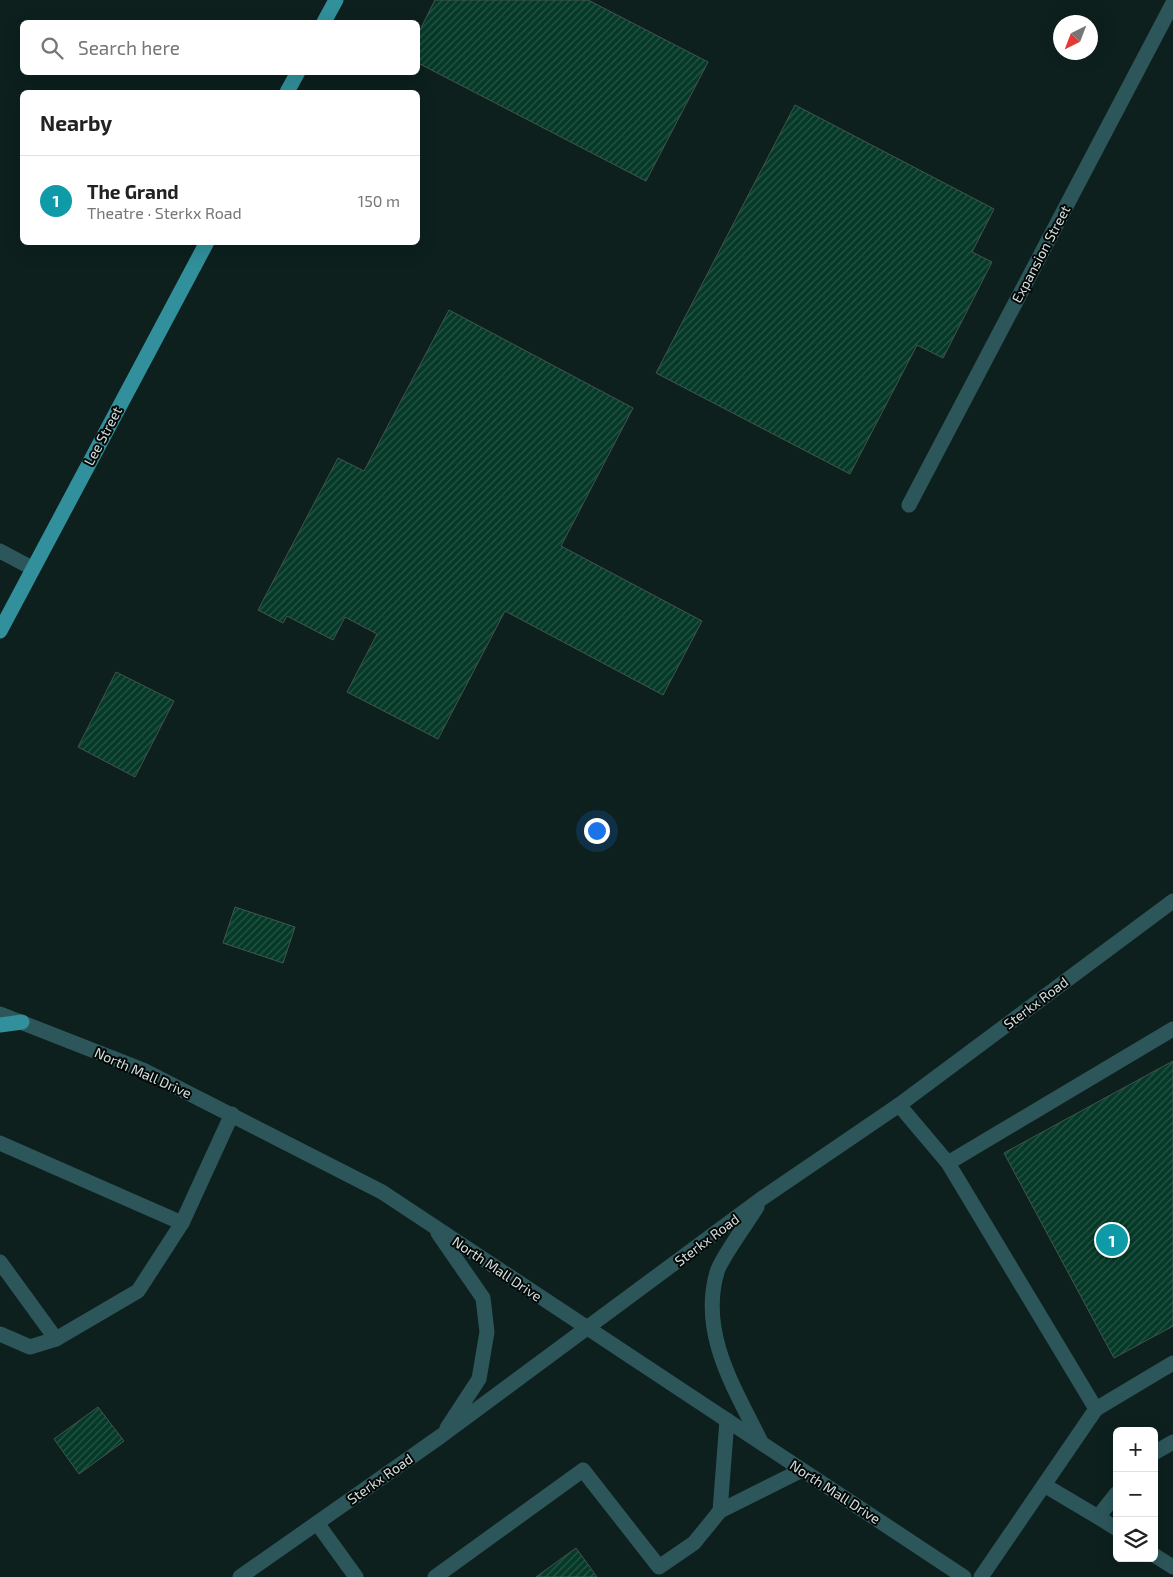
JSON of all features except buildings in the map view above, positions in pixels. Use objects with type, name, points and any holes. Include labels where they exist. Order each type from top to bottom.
[{"type":"main road","points":[[325,20],[336,0]]},
{"type":"main road","points":[[288,90],[296,75]]},
{"type":"main road","name":"Lee Street","points":[[0,631],[205,245]]},
{"type":"main road","points":[[0,1025],[22,1022]]},
{"type":"street","name":"Expansion Street","points":[[909,505],[1173,3]]},
{"type":"street","points":[[0,551],[32,568]]},
{"type":"street","name":"Sterkx Road","points":[[240,1577],[441,1436],[761,1200],[899,1105],[1173,901]]},
{"type":"street","name":"North Mall Drive","points":[[0,1014],[143,1070],[382,1192],[964,1577]]},
{"type":"street","points":[[948,1163],[1173,1029]]},
{"type":"street","points":[[899,1105],[948,1163],[1096,1409]]},
{"type":"street","points":[[0,1334],[30,1347],[56,1339],[138,1291],[182,1223],[232,1114]]},
{"type":"street","points":[[0,1143],[182,1223]]},
{"type":"street","points":[[761,1200],[717,1271],[711,1320],[723,1365],[762,1443]]},
{"type":"street","points":[[433,1226],[483,1298],[487,1332],[479,1379],[441,1436]]},
{"type":"street","points":[[0,1262],[56,1339]]},
{"type":"street","points":[[981,1577],[1096,1409],[1173,1363]]},
{"type":"street","points":[[720,1511],[727,1420]]},
{"type":"street","points":[[1158,1451],[1173,1442]]},
{"type":"street","points":[[435,1577],[583,1470],[663,1572],[694,1543],[720,1511],[802,1470]]},
{"type":"street","points":[[1044,1486],[1113,1526]]},
{"type":"street","points":[[1098,1517],[1113,1498]]},
{"type":"street","points":[[317,1523],[356,1577]]},
{"type":"street","points":[[1158,1557],[1173,1567]]},
{"type":"place","name":"The Grand","points":[[1112,1240]]}]
